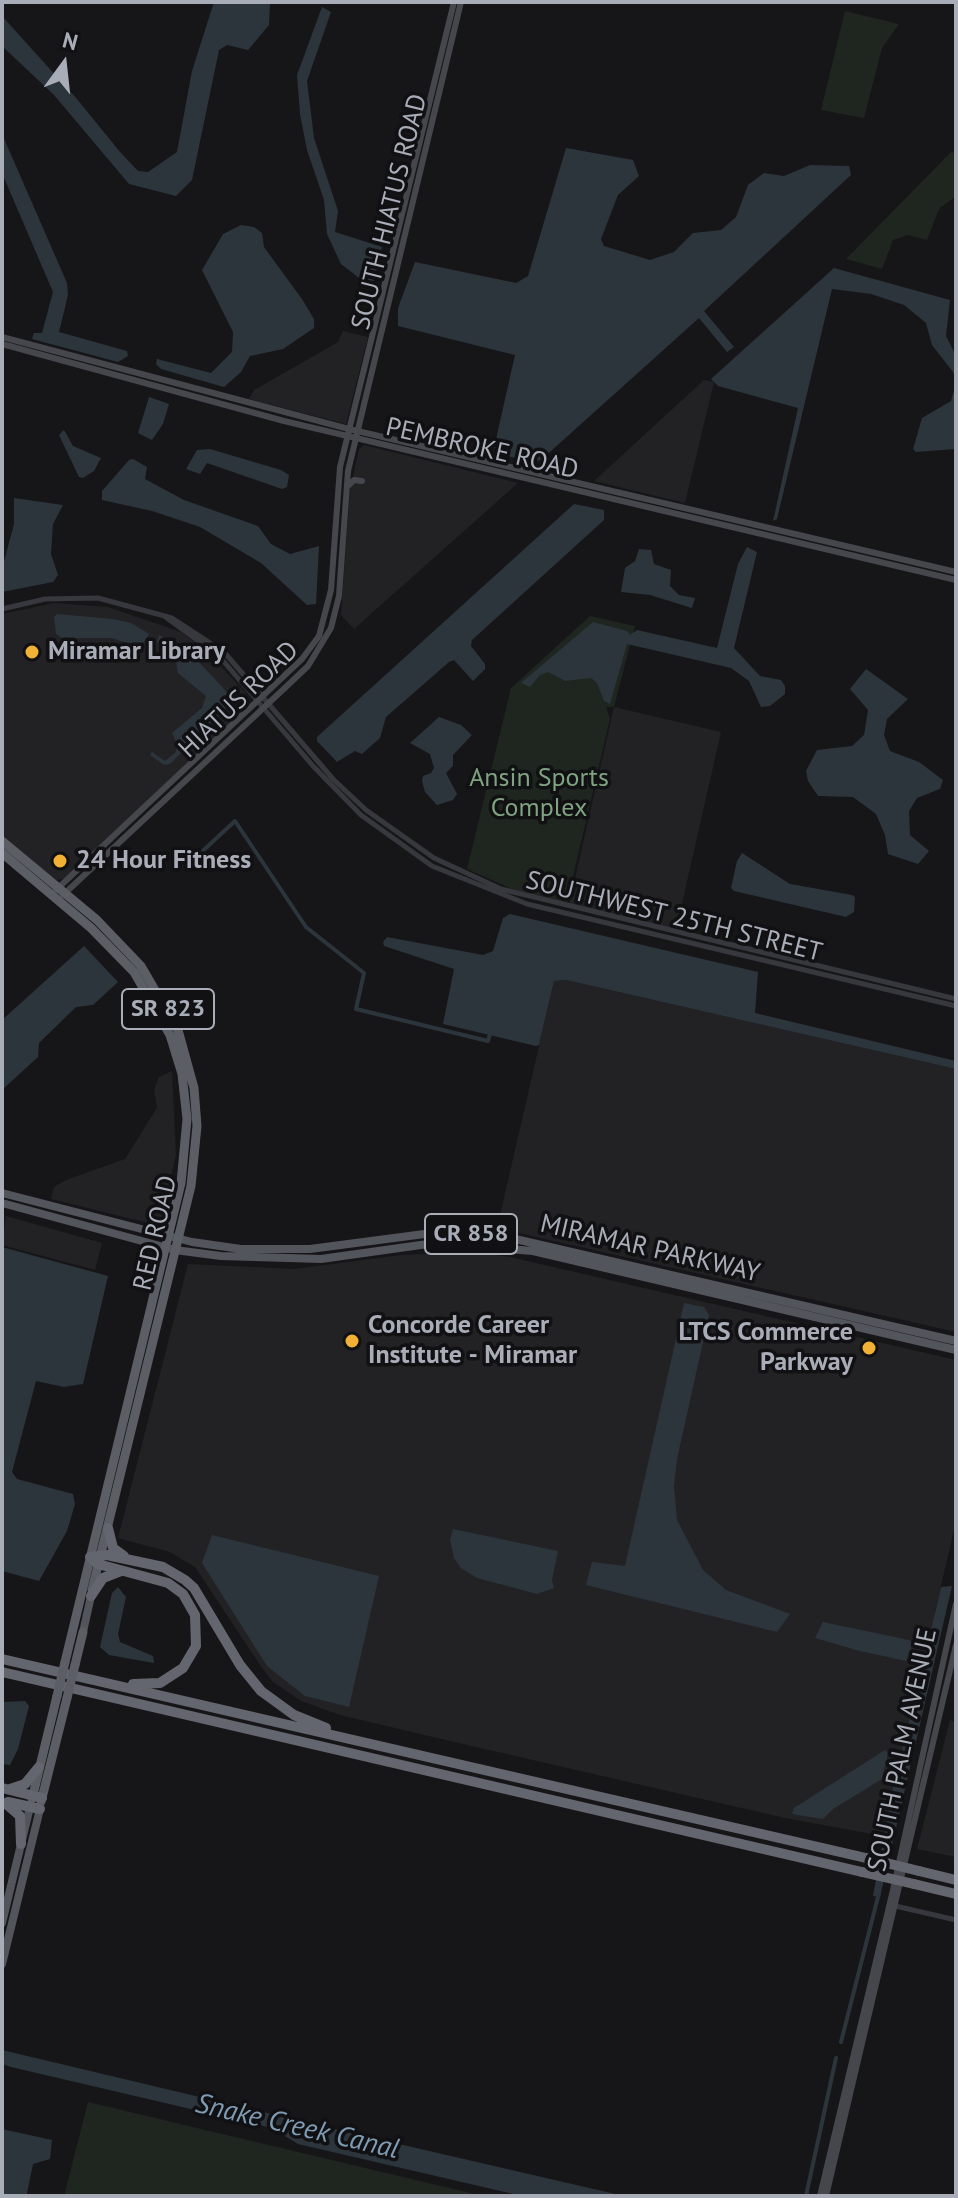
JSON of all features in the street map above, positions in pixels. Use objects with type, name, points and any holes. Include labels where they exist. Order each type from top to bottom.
[{"type":"highway","name":"RED ROAD","points":[[2,841],[119,954],[169,1024],[183,1060],[186,1151],[172,1243],[108,1528],[97,1559],[91,1596]]},
{"type":"highway","name":"RED ROAD","points":[[2,853],[58,894],[141,966],[178,1030],[196,1114],[194,1166],[172,1243],[62,1697]]},
{"type":"highway","points":[[108,1528],[113,1548],[132,1561]]},
{"type":"highway","points":[[97,1559],[163,1567],[185,1580],[194,1588],[240,1665],[261,1691],[294,1715],[345,1739]]},
{"type":"highway","points":[[82,1677],[97,1676],[138,1684],[160,1683],[183,1668],[194,1652],[197,1621],[183,1594],[162,1580],[125,1571],[97,1559]]},
{"type":"highway","points":[[91,1596],[105,1575],[125,1571]]},
{"type":"highway","name":"RED ROAD","points":[[70,1664],[83,1632]]},
{"type":"highway","points":[[2,1659],[956,1880]]},
{"type":"highway","points":[[3,1673],[956,1894]]},
{"type":"highway","name":"SR 823","points":[[36,1802],[39,1767],[62,1697]]},
{"type":"highway","name":"SR 823","points":[[36,1802],[62,1697]]},
{"type":"highway","points":[[5,1789],[25,1784],[39,1767]]},
{"type":"highway","points":[[5,1789],[36,1802]]},
{"type":"highway","points":[[4,1802],[36,1802]]},
{"type":"highway","points":[[4,1802],[20,1816],[21,1844]]},
{"type":"main road","name":"SOUTH HIATUS ROAD","points":[[348,433],[454,2]]},
{"type":"main road","name":"SOUTH HIATUS ROAD","points":[[357,435],[461,2]]},
{"type":"main road","name":"PEMBROKE ROAD","points":[[2,337],[348,433]]},
{"type":"main road","name":"PEMBROKE ROAD","points":[[2,344],[348,433],[472,459],[956,580]]},
{"type":"main road","name":"HIATUS ROAD","points":[[58,894],[267,706],[308,666],[325,641],[336,613],[337,486],[348,433]]},
{"type":"main road","name":"PEMBROKE ROAD","points":[[357,435],[470,467],[584,489],[956,572]]},
{"type":"main road","name":"HIATUS ROAD","points":[[58,894],[302,659],[319,636],[335,591],[345,490],[357,435]]},
{"type":"main road","points":[[470,467],[472,459]]},
{"type":"main road","points":[[345,490],[354,480],[362,481]]},
{"type":"main road","name":"MIRAMAR PARKWAY","points":[[2,1193],[172,1243]]},
{"type":"main road","name":"MIRAMAR PARKWAY","points":[[2,1203],[172,1243],[271,1255],[321,1259],[435,1243],[533,1251],[956,1350]]},
{"type":"main road","name":"MIRAMAR PARKWAY","points":[[271,1255],[432,1233],[490,1235],[539,1243],[956,1341]]},
{"type":"main road","name":"RED ROAD","points":[[83,1632],[91,1596]]},
{"type":"main road","name":"SOUTH PALM AVENUE","points":[[892,1906],[956,1604]]},
{"type":"main road","name":"SOUTH PALM AVENUE","points":[[892,1906],[956,1645]]},
{"type":"main road","name":"SR 823","points":[[2,1923],[21,1844],[36,1802]]},
{"type":"main road","name":"SR 823","points":[[2,1964],[36,1802]]},
{"type":"main road","points":[[820,2196],[892,1906]]},
{"type":"main road","points":[[826,2196],[892,1906]]},
{"type":"street","points":[[2,609],[45,599],[98,598],[164,615],[211,641],[329,784],[394,837]]},
{"type":"street","name":"SOUTHWEST 25TH STREET","points":[[394,837],[469,876],[528,898],[956,999]]},
{"type":"street","name":"SOUTHWEST 25TH STREET","points":[[394,837],[468,883],[527,904],[956,1006]]},
{"type":"street","points":[[892,1906],[956,1920]]},
{"type":"shaded area","points":[[343,331],[368,337],[346,424],[249,399],[254,390],[338,342]]},
{"type":"shaded area","points":[[704,380],[714,382],[685,503],[594,481]]},
{"type":"shaded area","points":[[364,445],[518,483],[354,629],[341,615],[350,490],[359,449]]},
{"type":"shaded area","points":[[54,603],[108,607],[181,632],[207,651],[250,698],[250,705],[64,879],[55,880],[2,835],[2,614]]},
{"type":"shaded area","points":[[614,707],[721,732],[676,930],[569,905]]},
{"type":"shaded area","points":[[566,980],[956,1069],[956,1332],[497,1228],[554,981]]},
{"type":"shaded area","points":[[172,1071],[176,1155],[160,1226],[51,1199],[54,1187],[66,1180],[125,1159],[157,1108],[154,1090],[159,1077]]},
{"type":"shaded area","points":[[6,1216],[102,1243],[95,1270],[2,1245]]},
{"type":"shaded area","points":[[471,1252],[510,1257],[956,1360],[956,1521],[883,1836],[785,1818],[450,1741],[340,1715],[301,1701],[273,1682],[195,1567],[170,1552],[118,1538],[188,1264],[294,1269],[401,1255]]},
{"type":"shaded area","points":[[950,1720],[956,1722],[956,1857],[917,1849]]},
{"type":"green space","points":[[845,11],[899,24],[882,48],[864,118],[821,110]]},
{"type":"green space","points":[[951,152],[956,153],[956,196],[939,209],[927,240],[908,235],[893,240],[882,269],[846,259]]},
{"type":"green space","name":"Ansin Sports Complex","points":[[590,616],[635,626],[614,707],[606,707],[610,719],[567,902],[512,889],[467,869],[511,688]]},
{"type":"green space","points":[[88,2102],[483,2196],[64,2196]]},
{"type":"water","points":[[214,2],[270,2],[269,25],[248,50],[227,45],[219,50],[192,180],[176,196],[129,184],[54,95],[2,46],[2,16],[120,152],[138,171],[148,172],[177,152],[192,71]]},
{"type":"water","points":[[322,7],[331,12],[307,81],[314,138],[338,211],[335,232],[382,247],[372,288],[341,264],[327,234],[324,200],[307,150],[300,114],[297,75]]},
{"type":"water","points":[[2,134],[67,283],[68,295],[59,332],[127,351],[128,356],[118,362],[32,339],[34,333],[42,333],[53,292],[2,173]]},
{"type":"water","points":[[566,148],[633,160],[639,176],[618,195],[601,239],[604,246],[650,260],[674,252],[693,233],[721,230],[736,217],[748,185],[764,173],[784,176],[810,165],[849,166],[851,175],[704,311],[734,347],[727,352],[699,318],[541,460],[534,461],[511,457],[494,448],[515,355],[398,326],[398,308],[415,262],[516,283],[528,276]]},
{"type":"water","points":[[241,225],[254,227],[262,233],[264,247],[302,299],[314,319],[314,328],[283,349],[250,356],[241,372],[224,387],[161,369],[156,364],[157,359],[211,373],[232,352],[233,332],[202,270],[223,234]]},
{"type":"water","points":[[834,268],[950,300],[946,336],[956,356],[956,381],[953,372],[932,345],[926,323],[904,305],[871,294],[832,289],[777,519],[773,521],[798,408],[718,386],[711,379]]},
{"type":"water","points":[[956,383],[956,449],[916,452],[913,449],[922,418],[951,401]]},
{"type":"water","points":[[149,397],[169,404],[163,424],[152,440],[138,433]]},
{"type":"water","points":[[64,430],[73,446],[101,458],[94,471],[83,478],[79,477],[59,435]]},
{"type":"water","points":[[210,449],[281,470],[289,475],[287,487],[282,489],[207,463],[200,474],[186,469],[197,450]]},
{"type":"water","points":[[133,459],[147,467],[145,479],[184,500],[258,526],[271,544],[290,554],[319,546],[316,604],[307,605],[261,563],[200,527],[152,511],[102,500],[102,491]]},
{"type":"water","points":[[14,498],[63,505],[53,524],[51,554],[58,575],[53,582],[2,592],[2,569],[14,524]]},
{"type":"water","points":[[574,504],[604,510],[604,520],[472,640],[471,646],[485,664],[485,669],[473,681],[454,660],[449,662],[386,717],[380,738],[362,754],[355,751],[337,762],[317,741],[317,737]]},
{"type":"water","points":[[747,547],[757,552],[734,648],[760,676],[781,680],[785,686],[785,694],[770,706],[761,707],[749,681],[731,668],[627,644],[610,704],[604,701],[597,683],[591,678],[565,681],[548,672],[540,675],[530,687],[521,683],[593,622],[627,631],[630,635],[637,630],[717,648],[738,564]]},
{"type":"water","points":[[639,549],[651,550],[654,564],[671,570],[670,586],[679,595],[695,598],[692,608],[650,595],[621,592],[625,568],[635,561]]},
{"type":"water","points":[[57,614],[113,619],[131,623],[149,634],[144,642],[134,645],[111,638],[62,638],[56,634],[54,617]]},
{"type":"water","points":[[159,635],[187,649],[234,700],[170,764],[164,765],[150,755],[152,752],[165,761],[176,752],[177,744],[172,733],[202,708],[206,696],[178,673],[174,651],[157,643]]},
{"type":"water","points":[[866,669],[908,699],[887,719],[884,735],[890,751],[919,762],[943,780],[940,789],[917,798],[909,811],[910,835],[929,851],[918,864],[888,854],[885,835],[876,814],[853,797],[818,796],[808,781],[806,771],[817,750],[852,746],[864,735],[868,710],[850,689]]},
{"type":"water","points":[[439,717],[461,725],[472,735],[453,755],[453,766],[446,773],[457,794],[453,800],[437,805],[425,792],[422,781],[423,776],[434,768],[430,754],[410,743]]},
{"type":"water","points":[[742,853],[790,884],[852,895],[855,897],[854,912],[846,917],[734,891],[731,888]]},
{"type":"water","points":[[510,914],[758,972],[755,1013],[956,1061],[956,1069],[566,980],[554,981],[539,1045],[536,1046],[443,1024],[454,969],[384,946],[383,942],[387,937],[483,955],[493,951],[503,918]]},
{"type":"water","points":[[84,946],[118,982],[93,1005],[76,1007],[39,1043],[38,1057],[2,1090],[2,1020]]},
{"type":"water","points":[[2,1247],[108,1276],[83,1384],[64,1387],[36,1381],[12,1472],[17,1479],[73,1494],[75,1504],[67,1531],[39,1581],[2,1571]]},
{"type":"water","points":[[684,1303],[704,1307],[709,1315],[677,1459],[674,1486],[677,1520],[703,1570],[726,1590],[790,1614],[777,1632],[586,1585],[592,1562],[625,1566]]},
{"type":"water","points":[[453,1529],[558,1551],[552,1580],[554,1588],[537,1594],[477,1578],[461,1568],[454,1558],[450,1540]]},
{"type":"water","points":[[212,1535],[379,1576],[349,1707],[305,1696],[267,1666],[202,1563]]},
{"type":"water","points":[[952,1586],[880,1897],[873,1896],[892,1792],[941,1587]]},
{"type":"water","points":[[118,1587],[126,1597],[118,1634],[120,1642],[153,1656],[154,1663],[109,1655],[100,1647],[112,1593]]},
{"type":"water","points":[[823,1622],[913,1643],[906,1661],[860,1651],[815,1638]]},
{"type":"water","points":[[25,1701],[29,1706],[18,1749],[10,1765],[2,1764],[2,1702]]},
{"type":"water","points":[[885,1750],[888,1753],[882,1779],[833,1809],[823,1819],[792,1814],[794,1808]]},
{"type":"water","name":"Snake Creek Canal","points":[[2,2050],[624,2196],[522,2196],[298,2144],[272,2128],[11,2067],[2,2064]]},
{"type":"water","points":[[2,2129],[52,2140],[50,2159],[33,2164],[27,2193],[30,2196],[2,2196]]},
{"type":"waterway","points":[[194,859],[235,821],[306,927],[364,973],[356,1009],[488,1041],[490,1034]]},
{"type":"waterway","points":[[841,2042],[879,1893]]},
{"type":"waterway","points":[[806,2196],[836,2058]]},
{"type":"place","name":"Miramar Library","points":[[32,652]]},
{"type":"place","name":"24 Hour Fitness","points":[[60,861]]},
{"type":"place","name":"Concorde Career Institute - Miramar","points":[[352,1341]]},
{"type":"place","name":"LTCS Commerce Parkway","points":[[869,1348]]}]
